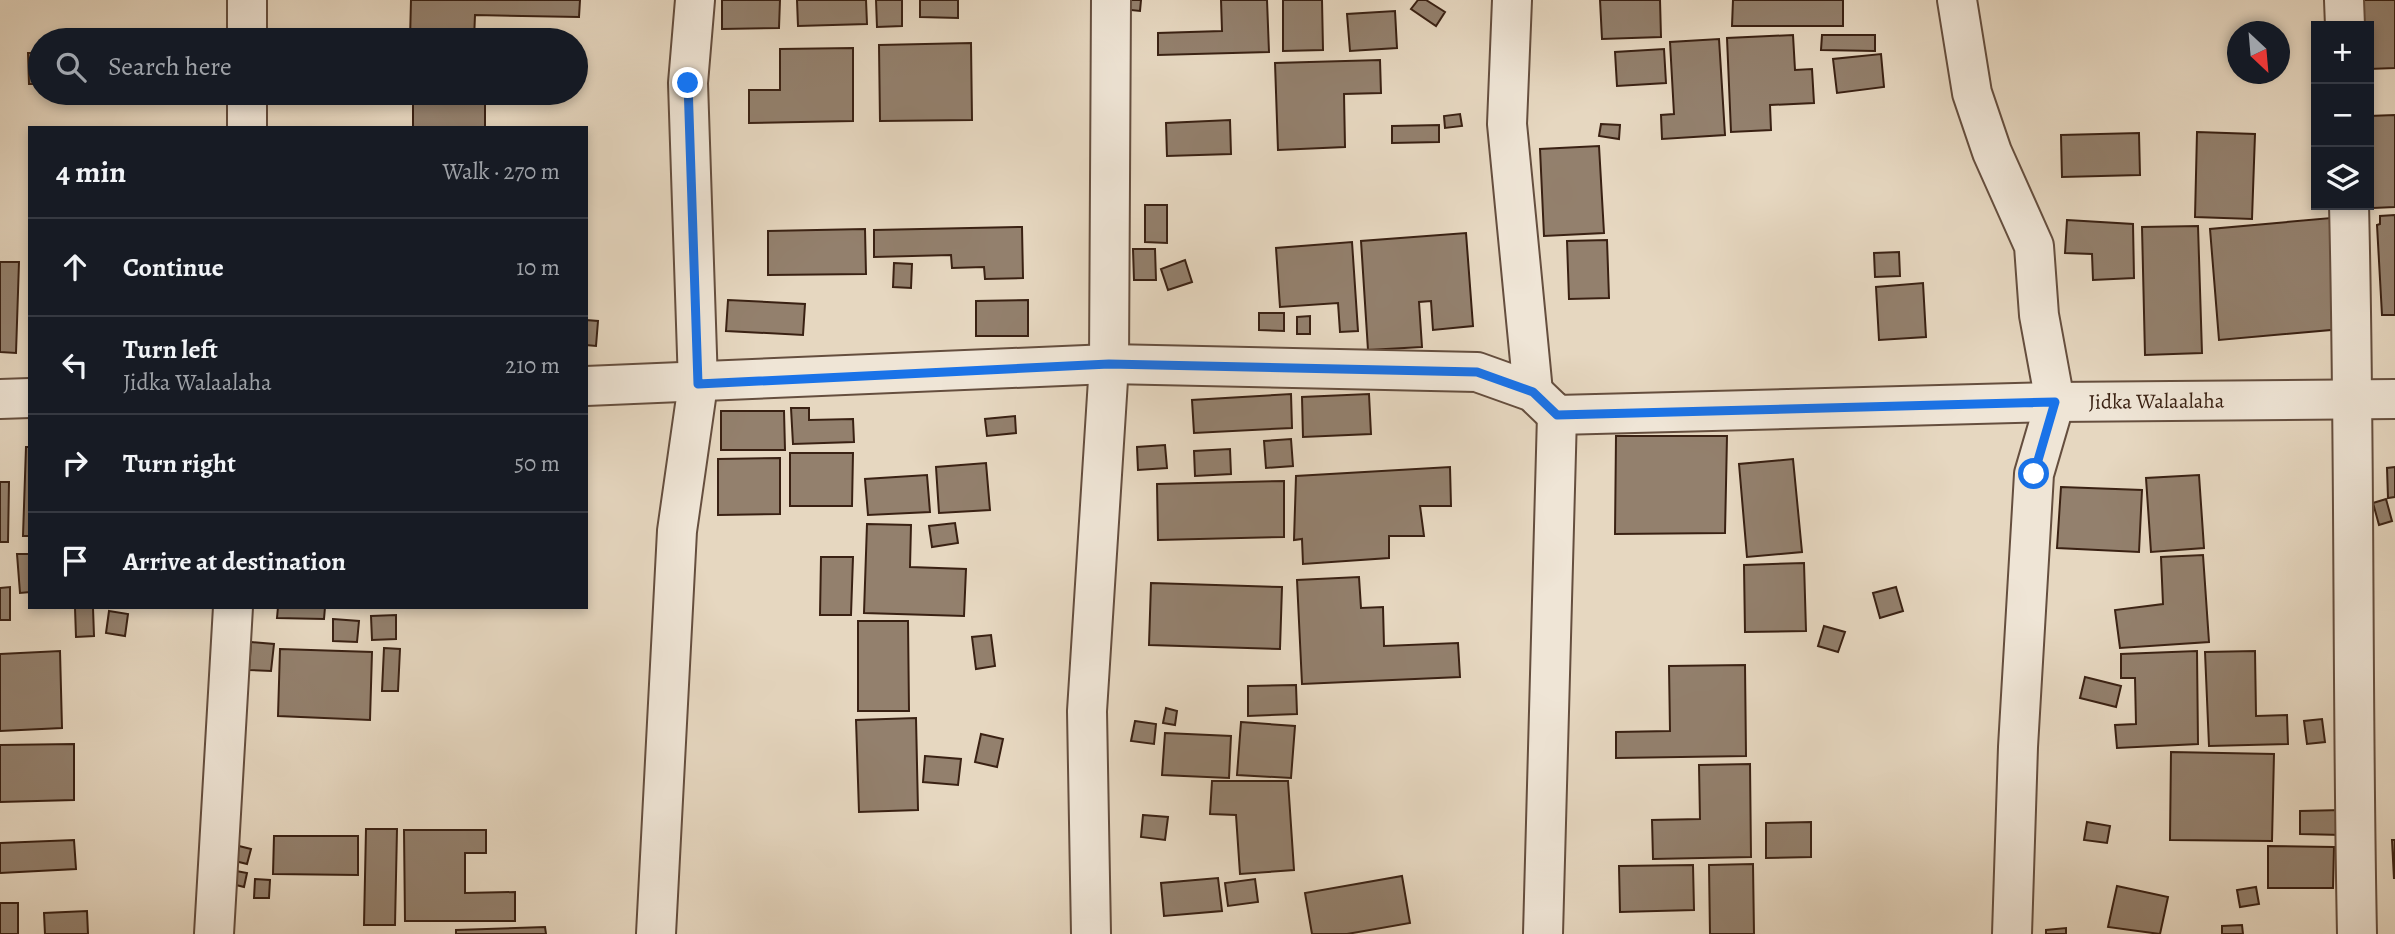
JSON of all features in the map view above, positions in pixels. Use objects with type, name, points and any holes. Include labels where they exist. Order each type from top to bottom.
[{"type":"street","points":[[247,0],[247,28]]},
{"type":"street","points":[[656,934],[677,531],[698,384],[688,83],[695,0]]},
{"type":"street","points":[[1091,934],[1087,711],[1109,364],[1111,0]]},
{"type":"street","points":[[1512,0],[1507,124],[1545,403],[1543,934]]},
{"type":"street","points":[[1957,0],[1972,93],[1992,152],[2034,246],[2039,315],[2055,402],[2034,474],[2018,747],[2012,934]]},
{"type":"street","points":[[2344,0],[2345,21]]},
{"type":"street","points":[[247,105],[247,126]]},
{"type":"street","points":[[2349,210],[2354,401],[2352,680],[2357,934]]},
{"type":"street","name":"Jidka Walaalaha","points":[[588,386],[698,384],[1109,364],[1477,372],[1545,403],[2395,399]]},
{"type":"street","points":[[0,399],[28,398]]},
{"type":"street","points":[[214,934],[233,609]]},
{"type":"building","points":[[411,0],[580,0],[579,17],[475,15],[474,28],[410,28]]},
{"type":"building","points":[[722,0],[780,0],[779,28],[722,29]]},
{"type":"building","points":[[797,0],[866,0],[867,24],[798,26]]},
{"type":"building","points":[[876,0],[902,0],[902,26],[877,27]]},
{"type":"building","points":[[920,0],[958,0],[958,18],[920,17]]},
{"type":"building","points":[[1113,0],[1141,0],[1140,11],[1112,8]]},
{"type":"building","points":[[1221,0],[1267,0],[1269,52],[1158,55],[1158,33],[1222,31]]},
{"type":"building","points":[[1283,0],[1322,0],[1323,50],[1283,51]]},
{"type":"building","points":[[1418,0],[1426,0],[1445,12],[1436,26],[1411,9]]},
{"type":"building","points":[[1600,0],[1660,0],[1661,37],[1602,39]]},
{"type":"building","points":[[1733,0],[1843,0],[1843,26],[1732,26]]},
{"type":"building","points":[[2363,0],[2395,0],[2395,68],[2374,69],[2374,21],[2363,21]]},
{"type":"building","points":[[1395,11],[1397,48],[1350,51],[1347,14]]},
{"type":"building","points":[[1793,35],[1795,70],[1812,69],[1814,103],[1770,105],[1771,130],[1731,132],[1727,38]]},
{"type":"building","points":[[1822,35],[1875,35],[1875,51],[1821,50]]},
{"type":"building","points":[[1719,39],[1725,135],[1662,139],[1661,115],[1674,114],[1670,42]]},
{"type":"building","points":[[971,43],[972,120],[880,121],[879,45]]},
{"type":"building","points":[[853,48],[853,121],[749,123],[749,90],[780,90],[780,49]]},
{"type":"building","points":[[1664,49],[1666,83],[1617,86],[1615,52]]},
{"type":"building","points":[[1881,54],[1884,87],[1837,93],[1833,59]]},
{"type":"building","points":[[1380,60],[1381,93],[1344,94],[1345,147],[1278,150],[1275,63]]},
{"type":"building","points":[[413,105],[485,105],[485,126],[413,126]]},
{"type":"building","points":[[1460,114],[1462,126],[1445,128],[1444,116]]},
{"type":"building","points":[[2395,115],[2395,207],[2374,208],[2374,116]]},
{"type":"building","points":[[1230,120],[1231,154],[1167,156],[1166,123]]},
{"type":"building","points":[[1601,124],[1620,125],[1619,139],[1599,136]]},
{"type":"building","points":[[1439,125],[1439,142],[1392,143],[1392,126]]},
{"type":"building","points":[[2197,132],[2255,134],[2252,219],[2195,217]]},
{"type":"building","points":[[2139,133],[2140,175],[2062,177],[2061,135]]},
{"type":"building","points":[[1599,146],[1604,233],[1544,236],[1540,149]]},
{"type":"building","points":[[1145,205],[1167,205],[1167,243],[1145,242]]},
{"type":"building","points":[[2395,215],[2395,315],[2382,315],[2377,225],[2380,224],[2380,216]]},
{"type":"building","points":[[2331,218],[2342,329],[2219,340],[2210,229]]},
{"type":"building","points":[[2067,220],[2133,224],[2134,278],[2093,280],[2092,254],[2065,253]]},
{"type":"building","points":[[2198,226],[2202,353],[2145,355],[2142,227]]},
{"type":"building","points":[[1022,227],[1023,278],[985,279],[984,267],[952,268],[951,255],[874,257],[874,230]]},
{"type":"building","points":[[865,229],[866,274],[768,275],[768,231]]},
{"type":"building","points":[[1466,233],[1473,326],[1433,330],[1431,301],[1419,302],[1422,347],[1368,350],[1361,241]]},
{"type":"building","points":[[1607,240],[1609,298],[1569,299],[1567,241]]},
{"type":"building","points":[[1352,242],[1358,331],[1340,332],[1338,303],[1280,307],[1276,248]]},
{"type":"building","points":[[1133,249],[1155,249],[1156,280],[1134,280]]},
{"type":"building","points":[[1899,252],[1900,276],[1875,277],[1874,253]]},
{"type":"building","points":[[1185,260],[1192,282],[1168,290],[1161,269]]},
{"type":"building","points":[[0,262],[19,262],[16,353],[0,352]]},
{"type":"building","points":[[894,263],[912,264],[911,288],[893,287]]},
{"type":"building","points":[[1923,283],[1926,337],[1879,340],[1876,287]]},
{"type":"building","points":[[728,300],[805,304],[803,335],[726,331]]},
{"type":"building","points":[[1028,300],[1028,336],[976,336],[976,301]]},
{"type":"building","points":[[1259,313],[1284,313],[1284,331],[1259,330]]},
{"type":"building","points":[[1310,316],[1310,334],[1297,334],[1297,317]]},
{"type":"building","points":[[588,320],[598,321],[596,346],[588,345]]},
{"type":"building","points":[[1291,394],[1292,428],[1194,433],[1192,400]]},
{"type":"building","points":[[1369,394],[1371,434],[1303,437],[1302,397]]},
{"type":"building","points":[[791,408],[809,408],[809,420],[853,419],[854,442],[793,444]]},
{"type":"building","points":[[721,411],[784,411],[785,450],[721,450]]},
{"type":"building","points":[[1015,416],[1016,433],[987,436],[985,419]]},
{"type":"building","points":[[1616,436],[1727,436],[1725,533],[1615,534]]},
{"type":"building","points":[[1291,439],[1293,466],[1266,468],[1264,441]]},
{"type":"building","points":[[1165,445],[1167,468],[1138,470],[1137,447]]},
{"type":"building","points":[[26,447],[28,447],[28,536],[23,536]]},
{"type":"building","points":[[1230,449],[1231,474],[1195,476],[1194,451]]},
{"type":"building","points":[[790,453],[853,453],[852,506],[790,506]]},
{"type":"building","points":[[780,458],[780,514],[718,515],[718,459]]},
{"type":"building","points":[[1793,459],[1802,552],[1747,557],[1739,464]]},
{"type":"building","points":[[986,463],[990,510],[939,513],[936,467]]},
{"type":"building","points":[[1450,467],[1451,506],[1420,506],[1424,536],[1389,536],[1389,558],[1303,564],[1302,539],[1294,540],[1296,476]]},
{"type":"building","points":[[2395,467],[2395,497],[2388,498],[2387,468]]},
{"type":"building","points":[[927,475],[930,512],[868,515],[865,479]]},
{"type":"building","points":[[2199,475],[2204,548],[2151,552],[2146,478]]},
{"type":"building","points":[[1284,481],[1284,537],[1158,540],[1157,484]]},
{"type":"building","points":[[0,482],[9,482],[8,542],[0,542]]},
{"type":"building","points":[[2061,487],[2142,490],[2139,552],[2057,548]]},
{"type":"building","points":[[2386,499],[2392,521],[2379,525],[2373,503]]},
{"type":"building","points":[[955,523],[958,543],[932,547],[929,526]]},
{"type":"building","points":[[867,524],[911,525],[910,567],[966,569],[964,616],[864,613]]},
{"type":"building","points":[[17,554],[28,554],[28,592],[20,593]]},
{"type":"building","points":[[2203,555],[2209,642],[2120,648],[2115,610],[2163,604],[2161,557]]},
{"type":"building","points":[[821,557],[853,557],[851,615],[820,615]]},
{"type":"building","points":[[1804,563],[1806,631],[1745,632],[1744,565]]},
{"type":"building","points":[[1359,577],[1361,608],[1383,607],[1384,646],[1458,643],[1460,677],[1302,684],[1297,580]]},
{"type":"building","points":[[1151,583],[1282,587],[1280,649],[1149,645]]},
{"type":"building","points":[[10,587],[10,620],[0,620],[0,588]]},
{"type":"building","points":[[1896,587],[1903,611],[1880,618],[1873,593]]},
{"type":"building","points":[[75,609],[93,609],[94,636],[76,637]]},
{"type":"building","points":[[278,609],[325,609],[324,619],[277,618]]},
{"type":"building","points":[[109,611],[128,614],[125,636],[106,633]]},
{"type":"building","points":[[396,615],[396,639],[372,640],[371,616]]},
{"type":"building","points":[[333,619],[359,621],[357,642],[333,641]]},
{"type":"building","points":[[858,621],[908,621],[909,711],[858,711]]},
{"type":"building","points":[[1824,626],[1845,632],[1838,652],[1818,646]]},
{"type":"building","points":[[991,635],[995,666],[976,669],[972,637]]},
{"type":"building","points":[[251,642],[274,644],[271,671],[249,670]]},
{"type":"building","points":[[384,648],[400,649],[398,691],[382,691]]},
{"type":"building","points":[[280,649],[372,652],[370,720],[278,716]]},
{"type":"building","points":[[60,651],[62,728],[0,731],[0,654]]},
{"type":"building","points":[[2197,651],[2198,744],[2117,748],[2115,725],[2136,724],[2135,678],[2121,678],[2121,654]]},
{"type":"building","points":[[2255,651],[2256,716],[2287,715],[2288,744],[2209,746],[2205,652]]},
{"type":"building","points":[[1745,665],[1746,756],[1616,758],[1616,732],[1670,731],[1669,666]]},
{"type":"building","points":[[2085,677],[2121,686],[2116,707],[2080,698]]},
{"type":"building","points":[[1296,685],[1297,714],[1248,716],[1248,686]]},
{"type":"building","points":[[1166,708],[1177,711],[1175,725],[1163,723]]},
{"type":"building","points":[[916,718],[918,810],[859,812],[856,720]]},
{"type":"building","points":[[2322,719],[2325,742],[2307,744],[2304,721]]},
{"type":"building","points":[[1135,721],[1156,724],[1154,744],[1131,741]]},
{"type":"building","points":[[1241,722],[1295,726],[1291,778],[1237,775]]},
{"type":"building","points":[[1165,733],[1231,736],[1229,778],[1162,775]]},
{"type":"building","points":[[981,734],[1003,739],[997,767],[975,762]]},
{"type":"building","points":[[74,744],[74,800],[0,802],[0,745]]},
{"type":"building","points":[[2171,752],[2274,754],[2272,841],[2170,840]]},
{"type":"building","points":[[925,756],[961,759],[958,785],[923,782]]},
{"type":"building","points":[[1750,764],[1751,857],[1653,859],[1652,820],[1700,819],[1699,765]]},
{"type":"building","points":[[1212,781],[1288,781],[1294,870],[1240,874],[1236,815],[1210,814]]},
{"type":"building","points":[[2342,810],[2342,835],[2300,834],[2300,811]]},
{"type":"building","points":[[1143,815],[1168,817],[1165,840],[1141,837]]},
{"type":"building","points":[[1811,822],[1811,857],[1766,858],[1766,823]]},
{"type":"building","points":[[2087,822],[2110,826],[2107,843],[2084,840]]},
{"type":"building","points":[[366,829],[397,829],[395,925],[364,925]]},
{"type":"building","points":[[404,830],[486,830],[486,853],[465,853],[465,893],[515,892],[515,921],[405,921]]},
{"type":"building","points":[[274,836],[358,836],[358,875],[273,874]]},
{"type":"building","points":[[74,840],[76,869],[0,873],[0,843]]},
{"type":"building","points":[[2392,840],[2395,840],[2394,879]]},
{"type":"building","points":[[231,844],[251,849],[247,864],[227,859]]},
{"type":"building","points":[[2268,846],[2334,847],[2333,888],[2268,888]]},
{"type":"building","points":[[1753,864],[1754,934],[1710,934],[1709,865]]},
{"type":"building","points":[[1693,865],[1694,910],[1620,912],[1619,866]]},
{"type":"building","points":[[231,870],[247,873],[244,887],[228,883]]},
{"type":"building","points":[[1402,876],[1410,923],[1347,934],[1312,934],[1305,893]]},
{"type":"building","points":[[1218,878],[1222,911],[1164,916],[1161,883]]},
{"type":"building","points":[[255,879],[270,880],[269,898],[254,898]]},
{"type":"building","points":[[1255,879],[1258,902],[1228,906],[1225,883]]},
{"type":"building","points":[[2117,886],[2168,897],[2160,934],[2108,927]]},
{"type":"building","points":[[2256,887],[2259,904],[2240,907],[2237,890]]},
{"type":"building","points":[[0,903],[18,903],[18,934],[0,934]]},
{"type":"building","points":[[87,911],[88,934],[45,934],[44,913]]},
{"type":"building","points":[[2242,925],[2243,934],[2222,934],[2222,926]]},
{"type":"building","points":[[545,927],[546,934],[456,934],[456,930]]},
{"type":"building","points":[[2066,928],[2066,934],[2046,934],[2046,930]]},
{"type":"route","points":[[688,83],[698,384],[1109,364],[1477,372],[1533,392],[1557,415],[2055,402],[2034,474]]}]
